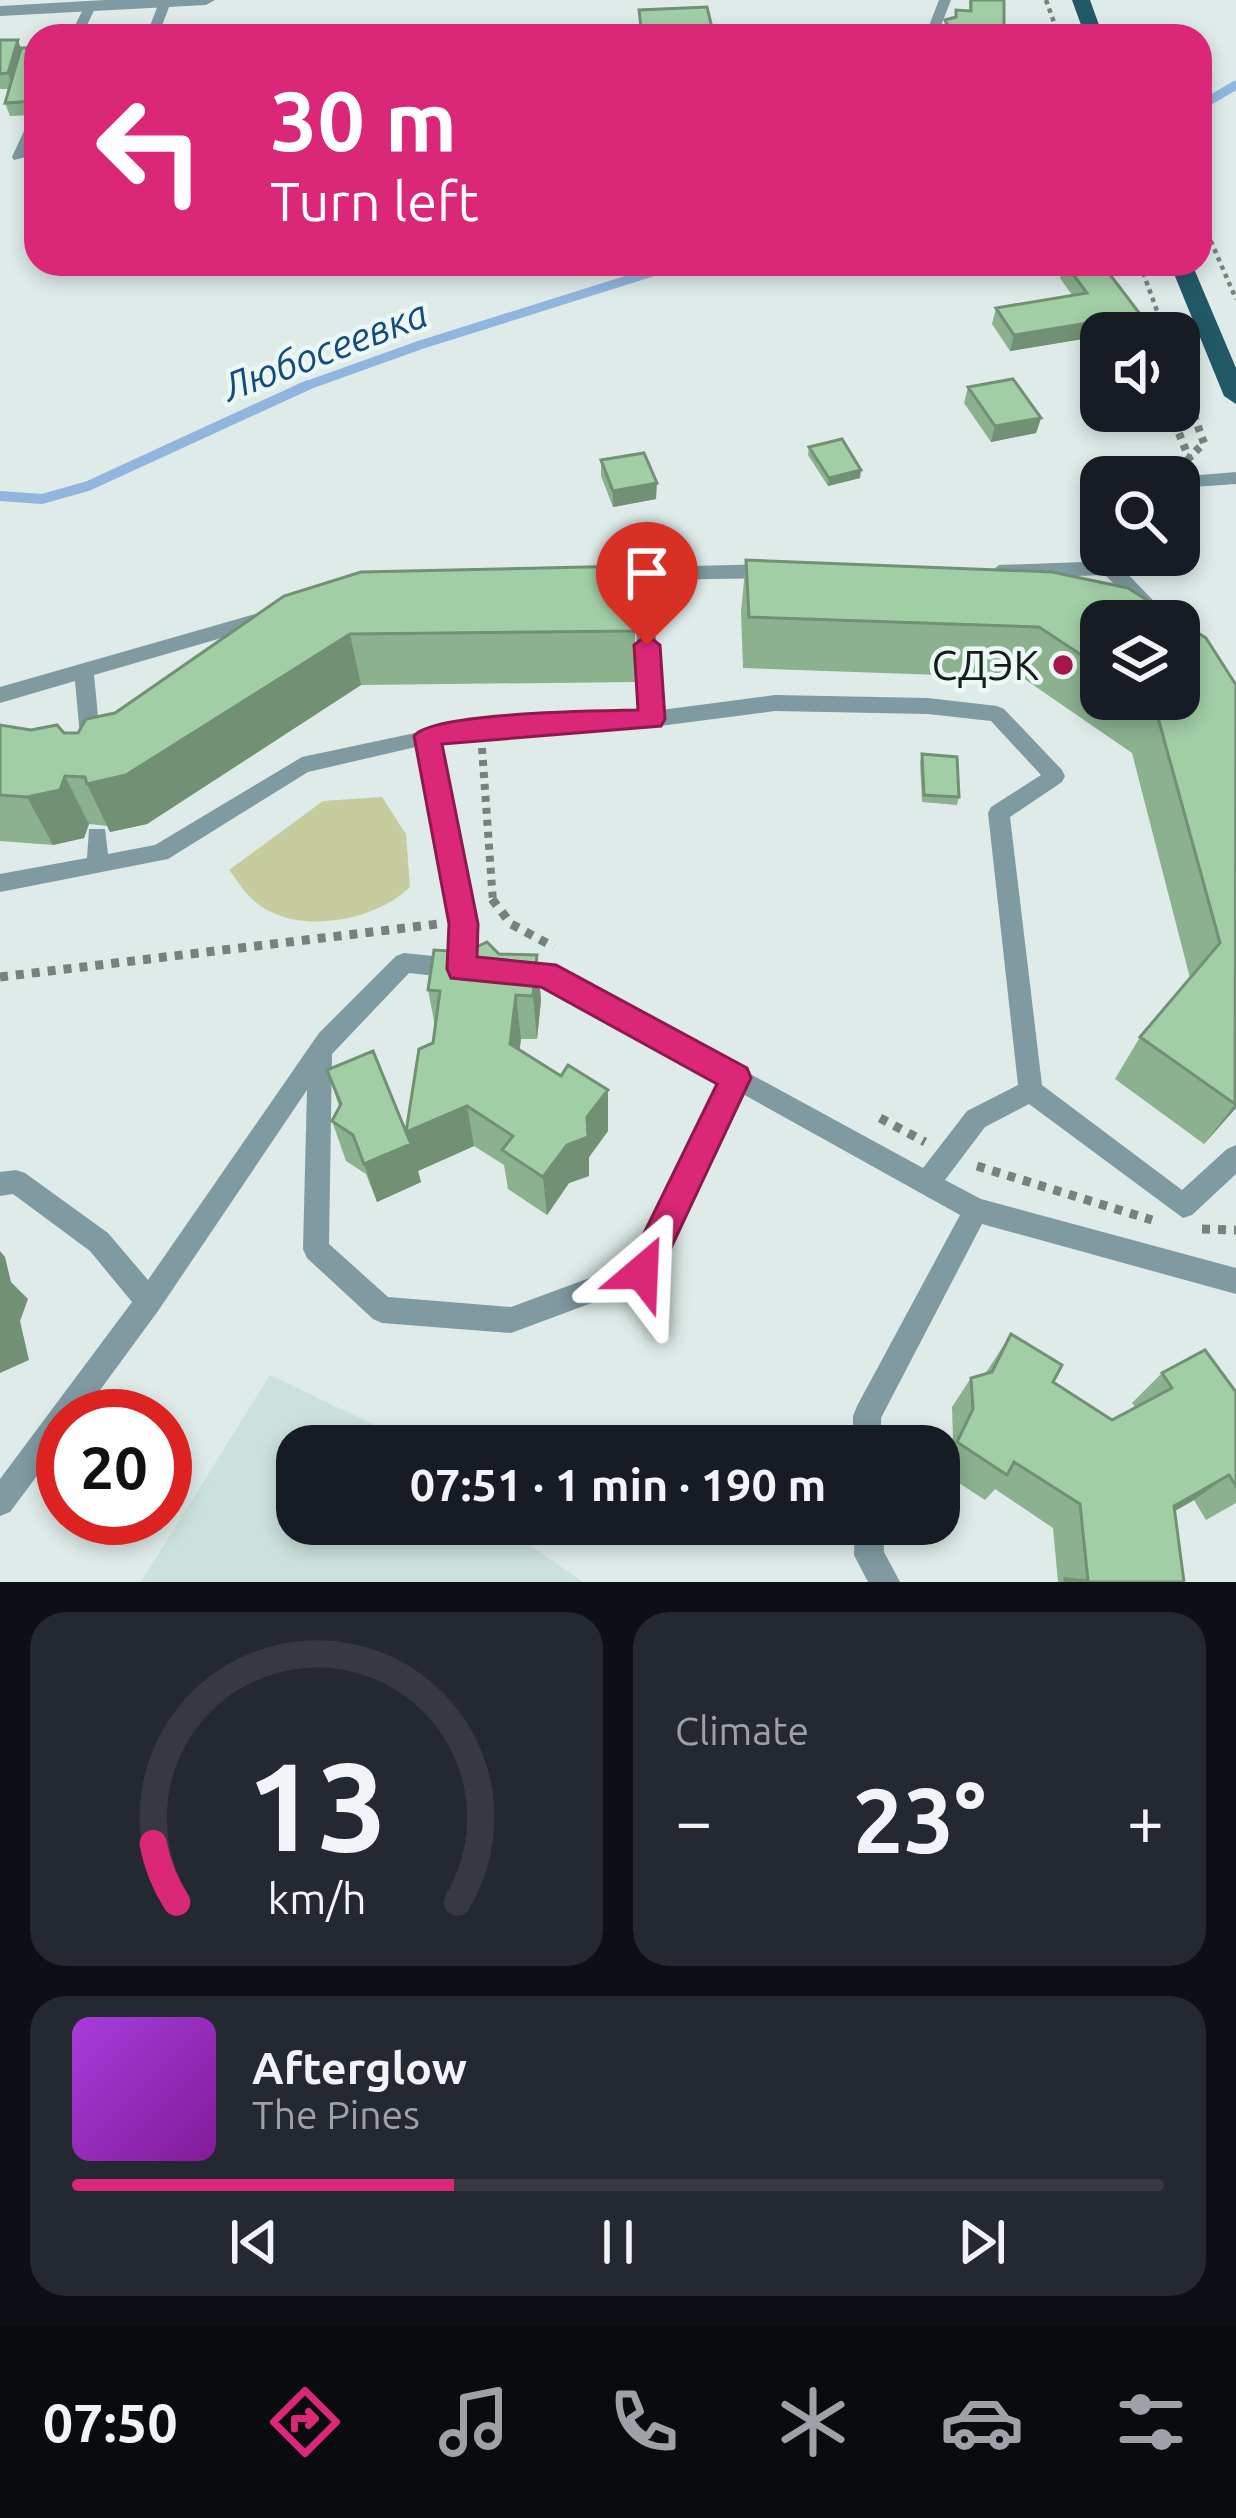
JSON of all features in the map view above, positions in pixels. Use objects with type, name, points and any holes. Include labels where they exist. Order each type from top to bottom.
[{"type":"main road","points":[[1186,276],[1236,396]]},
{"type":"street","points":[[0,10],[206,0]]},
{"type":"lane","points":[[82,24],[90,6]]},
{"type":"lane","points":[[19,157],[24,146]]},
{"type":"lane","points":[[1200,481],[1236,478]]},
{"type":"lane","points":[[975,572],[1080,565]]},
{"type":"lane","points":[[575,577],[642,570],[785,571]]},
{"type":"lane","points":[[642,570],[652,719]]},
{"type":"lane","points":[[999,572],[1055,595]]},
{"type":"lane","points":[[1123,576],[1144,600]]},
{"type":"lane","points":[[0,695],[288,611]]},
{"type":"lane","points":[[84,674],[94,772]]},
{"type":"lane","points":[[0,883],[160,853],[302,764],[481,727],[652,719],[775,703],[928,706],[997,714],[1055,776],[999,813],[1031,1091],[1184,1206],[1236,1156]]},
{"type":"lane","points":[[428,736],[464,924],[462,969]]},
{"type":"lane","points":[[98,835],[98,866]]},
{"type":"lane","points":[[84,1389],[320,1051],[404,963],[545,974],[976,1210],[1236,1281]]},
{"type":"lane","points":[[320,1051],[316,1249],[382,1310],[511,1320],[642,1272],[736,1078]]},
{"type":"lane","points":[[927,1183],[976,1119],[1031,1091]]},
{"type":"lane","points":[[0,1184],[16,1182],[99,1242],[148,1302]]},
{"type":"lane","points":[[867,1425],[867,1417],[976,1210]]},
{"type":"lane","points":[[0,1502],[36,1454]]},
{"type":"lane","points":[[869,1545],[869,1555],[885,1582]]},
{"type":"path","points":[[1212,244],[1236,299]]},
{"type":"path","points":[[1144,276],[1157,312]]},
{"type":"path","points":[[1178,432],[1189,458],[1204,443],[1200,432]]},
{"type":"path","points":[[481,727],[493,902],[512,924],[561,950]]},
{"type":"path","points":[[0,977],[411,924]]},
{"type":"path","points":[[866,1111],[1004,1178],[1161,1222]]},
{"type":"path","points":[[1184,1228],[1236,1230]]},
{"type":"shaded area","points":[[270,1375],[374,1425],[276,1425],[276,1545],[529,1545],[583,1582],[141,1582],[164,1545],[192,1545],[192,1500]]},
{"type":"green space","points":[[382,797],[406,834],[410,887],[376,909],[333,921],[290,918],[253,900],[229,870],[323,801]]},
{"type":"building","points":[[971,0],[1004,0],[1004,24],[947,24],[945,20],[956,17],[956,10],[971,11]]},
{"type":"building","points":[[707,7],[711,24],[641,24],[639,10]]},
{"type":"building","points":[[0,40],[18,40],[8,73],[0,74]]},
{"type":"building","points":[[21,48],[24,48],[24,102],[5,103]]},
{"type":"building","points":[[1074,276],[1111,276],[1138,312],[1080,312],[1080,324],[1014,335],[996,308],[1087,293]]},
{"type":"building","points":[[1013,379],[1041,418],[995,426],[968,387]]},
{"type":"building","points":[[842,439],[861,470],[829,478],[809,447]]},
{"type":"building","points":[[644,453],[657,483],[613,491],[601,460]]},
{"type":"building","points":[[746,560],[1052,572],[1128,588],[1147,600],[1080,600],[1080,654],[1039,627],[749,617]]},
{"type":"building","points":[[631,566],[635,631],[350,634],[126,775],[87,784],[85,777],[65,776],[60,790],[27,797],[0,795],[0,725],[31,730],[57,725],[64,733],[78,733],[86,719],[115,713],[284,596],[361,572]]},
{"type":"building","points":[[1200,634],[1236,685],[1235,1104],[1140,1037],[1220,943],[1159,720],[1200,720]]},
{"type":"building","points":[[922,754],[957,757],[959,797],[924,795]]},
{"type":"building","points":[[487,942],[499,954],[537,955],[533,996],[516,995],[510,1044],[561,1076],[568,1065],[608,1090],[587,1117],[588,1137],[567,1145],[543,1177],[502,1150],[513,1136],[467,1106],[406,1132],[419,1049],[433,1043],[440,991],[428,990],[434,950],[466,952]]},
{"type":"building","points":[[373,1051],[411,1144],[364,1164],[353,1135],[332,1121],[341,1104],[327,1070]]},
{"type":"building","points":[[1011,1334],[1062,1365],[1053,1382],[1112,1420],[1172,1388],[1162,1373],[1205,1350],[1236,1392],[1236,1486],[1229,1475],[1174,1506],[1184,1582],[1065,1582],[1088,1581],[1080,1504],[1014,1462],[1007,1475],[960,1444],[973,1409],[971,1378],[992,1372]]},
{"type":"waterway","name":"Любосеевка","points":[[1212,99],[1236,85]]},
{"type":"waterway","name":"Любосеевка","points":[[307,386],[640,276]]},
{"type":"waterway","name":"Любосеевка","points":[[0,496],[42,499],[88,486],[307,386]]},
{"type":"waterway","name":"Любосеевка","points":[[300,388],[307,386]]},
{"type":"place","name":"СДЭК","points":[[1063,665]]},
{"type":"route","points":[[642,1272],[736,1078],[545,974],[462,969],[464,924],[428,736],[481,727],[652,719],[647,645]]}]
